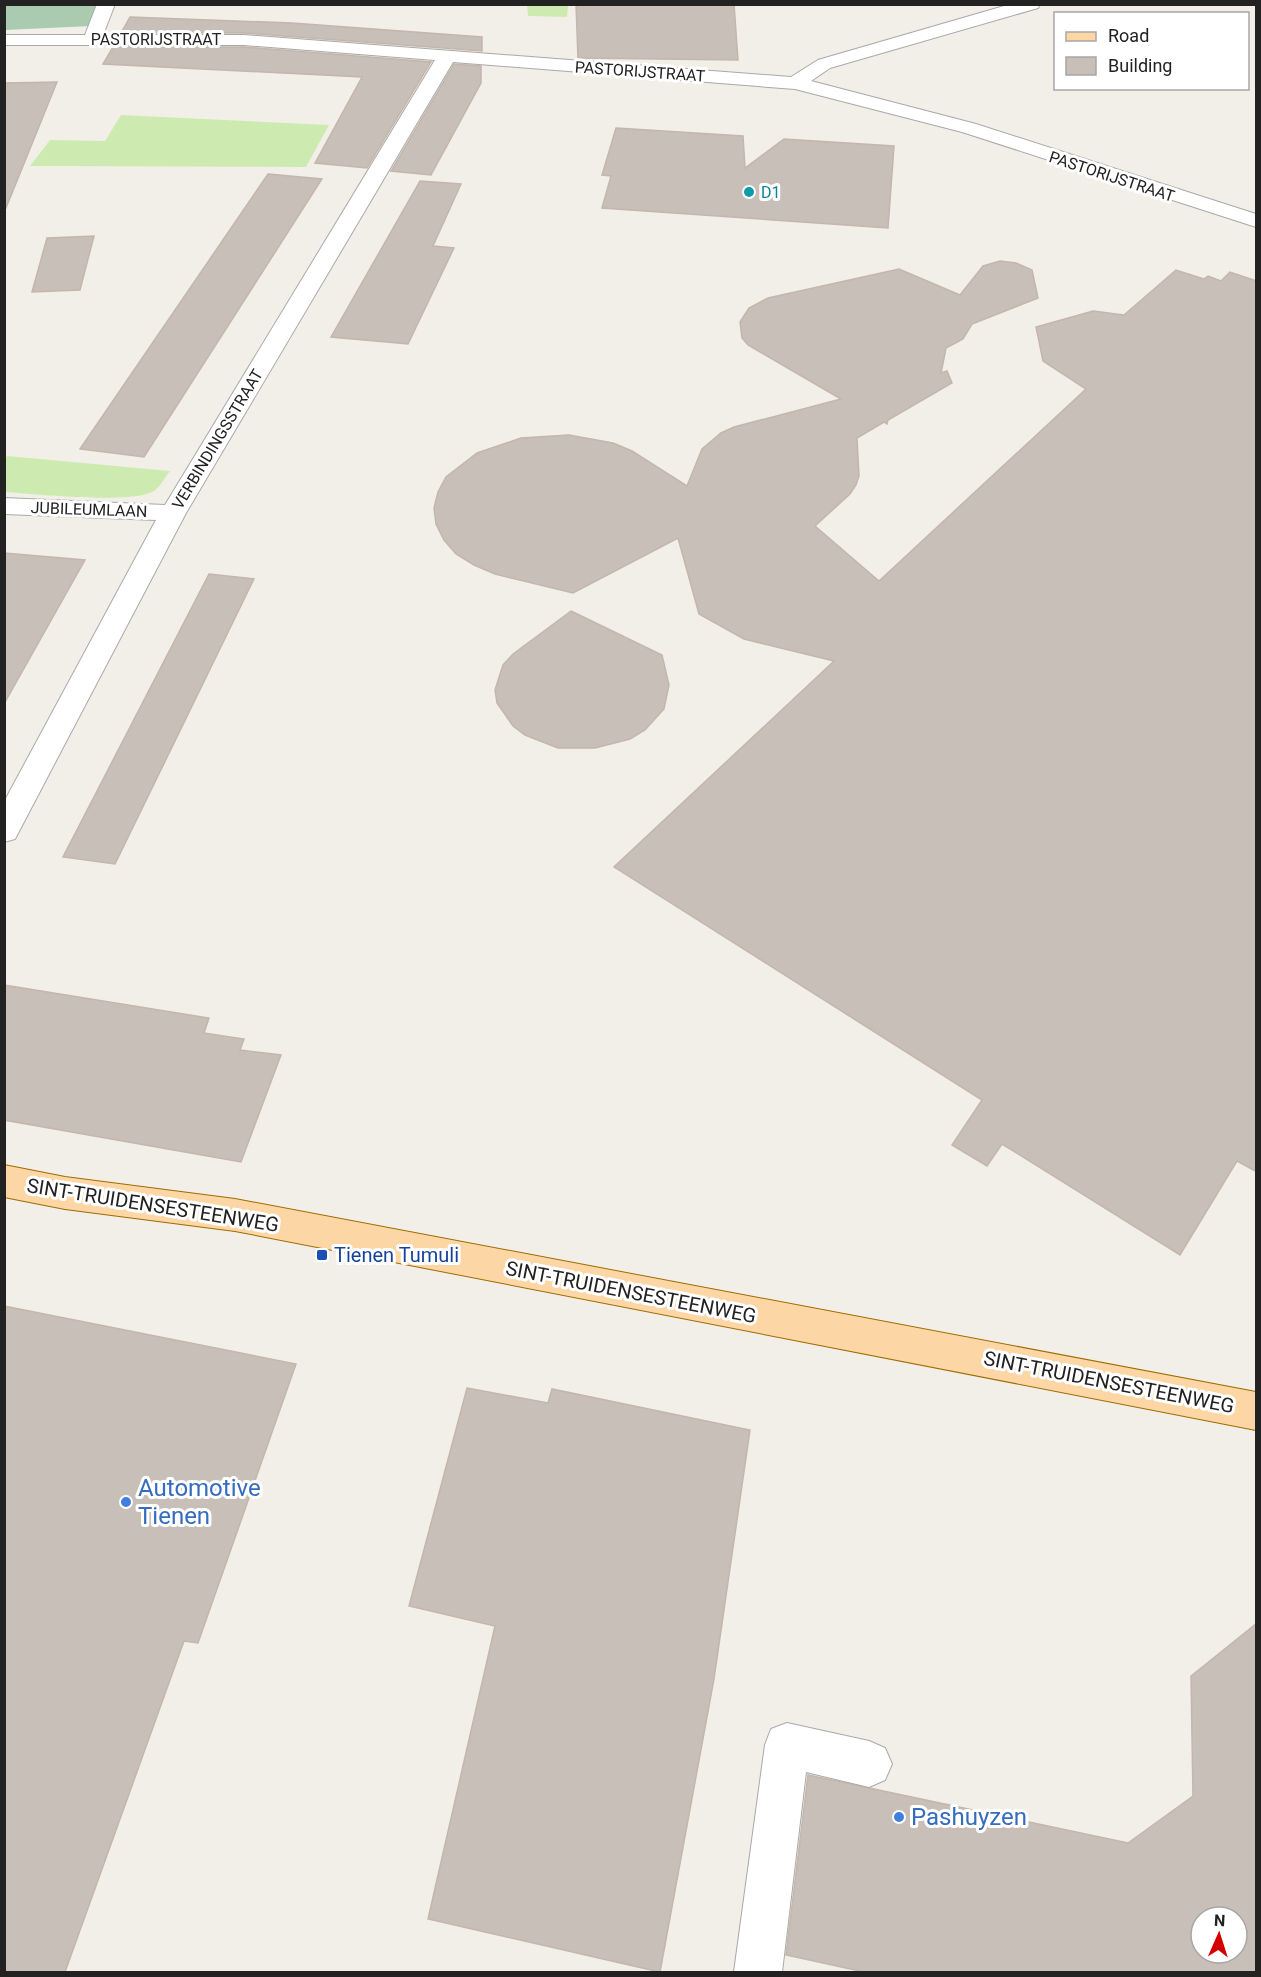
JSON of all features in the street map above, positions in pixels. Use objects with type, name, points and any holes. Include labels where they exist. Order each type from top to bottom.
[{"type":"main road","name":"SINT-TRUIDENSESTEENWEG","points":[[4,1181],[65,1193],[236,1215],[1257,1411]]},
{"type":"street","points":[[93,38],[106,4]]},
{"type":"street","points":[[795,83],[824,64],[1032,4]]},
{"type":"street","name":"PASTORIJSTRAAT","points":[[4,40],[226,39],[795,83],[849,94],[944,122],[1257,221]]},
{"type":"street","name":"VERBINDINGSSTRAAT","points":[[4,831],[173,513],[447,56]]},
{"type":"street","name":"JUBILEUMLAAN","points":[[4,506],[173,513]]},
{"type":"street","points":[[758,1972],[787,1745],[869,1764]]},
{"type":"green space","points":[[4,5],[96,5],[91,26],[5,30]]},
{"type":"green space","points":[[527,5],[568,5],[567,17],[528,16]]},
{"type":"green space","points":[[121,115],[329,125],[306,167],[30,166],[50,140],[105,141]]},
{"type":"green space","points":[[7,456],[170,471],[155,490],[140,496],[103,498],[5,492]]},
{"type":"building","points":[[576,4],[734,4],[738,60],[578,58]]},
{"type":"building","points":[[130,17],[292,23],[482,37],[482,51],[244,33],[121,33]]},
{"type":"building","points":[[113,47],[244,47],[431,62],[367,168],[315,163],[362,77],[103,64]]},
{"type":"building","points":[[454,64],[481,66],[481,83],[431,175],[391,171]]},
{"type":"building","points":[[57,82],[6,208],[4,207],[4,83]]},
{"type":"building","name":"D1","points":[[616,128],[743,136],[745,168],[784,139],[894,146],[888,228],[602,208],[611,176],[602,175]]},
{"type":"building","points":[[268,174],[322,179],[144,457],[80,449]]},
{"type":"building","points":[[420,181],[461,184],[433,246],[454,248],[408,344],[331,337]]},
{"type":"building","points":[[94,236],[80,290],[32,292],[47,238]]},
{"type":"building","points":[[1000,261],[1016,263],[1032,270],[1038,298],[972,324],[963,339],[946,348],[941,373],[947,371],[952,383],[888,420],[887,424],[884,422],[857,438],[859,476],[856,485],[850,494],[815,526],[879,581],[1086,389],[1043,361],[1036,327],[1093,311],[1124,315],[1176,270],[1204,279],[1208,276],[1221,281],[1230,272],[1257,281],[1257,1172],[1237,1161],[1180,1255],[1002,1144],[987,1166],[952,1145],[982,1100],[614,867],[834,661],[744,639],[699,614],[678,538],[573,593],[495,574],[474,565],[456,554],[444,540],[436,524],[434,508],[438,492],[446,477],[477,453],[521,438],[569,435],[613,443],[632,451],[687,486],[702,449],[721,433],[734,427],[841,399],[748,345],[742,338],[740,322],[749,308],[768,298],[899,269],[960,295],[983,266]]},
{"type":"building","points":[[4,553],[85,560],[4,704]]},
{"type":"building","points":[[209,574],[254,579],[115,864],[63,857]]},
{"type":"building","points":[[571,611],[662,655],[669,685],[664,709],[645,730],[630,739],[595,748],[558,748],[525,735],[513,726],[497,703],[495,690],[503,665],[513,654]]},
{"type":"building","points":[[4,985],[209,1018],[204,1033],[244,1039],[240,1050],[281,1055],[241,1162],[4,1120]]},
{"type":"building","name":"Automotive Tienen","points":[[4,1306],[296,1364],[198,1643],[184,1641],[65,1972],[4,1972]]},
{"type":"building","points":[[467,1388],[548,1403],[552,1389],[750,1430],[714,1679],[660,1972],[428,1919],[495,1626],[409,1606]]},
{"type":"building","name":"Pashuyzen","points":[[1257,1623],[1257,1972],[864,1972],[786,1955],[808,1775],[1128,1843],[1193,1796],[1191,1676]]},
{"type":"place","name":"D1","points":[[749,192]]},
{"type":"place","name":"Tienen Tumuli","points":[[322,1255]]},
{"type":"place","name":"Automotive Tienen","points":[[126,1502]]},
{"type":"place","name":"Pashuyzen","points":[[899,1817]]}]
